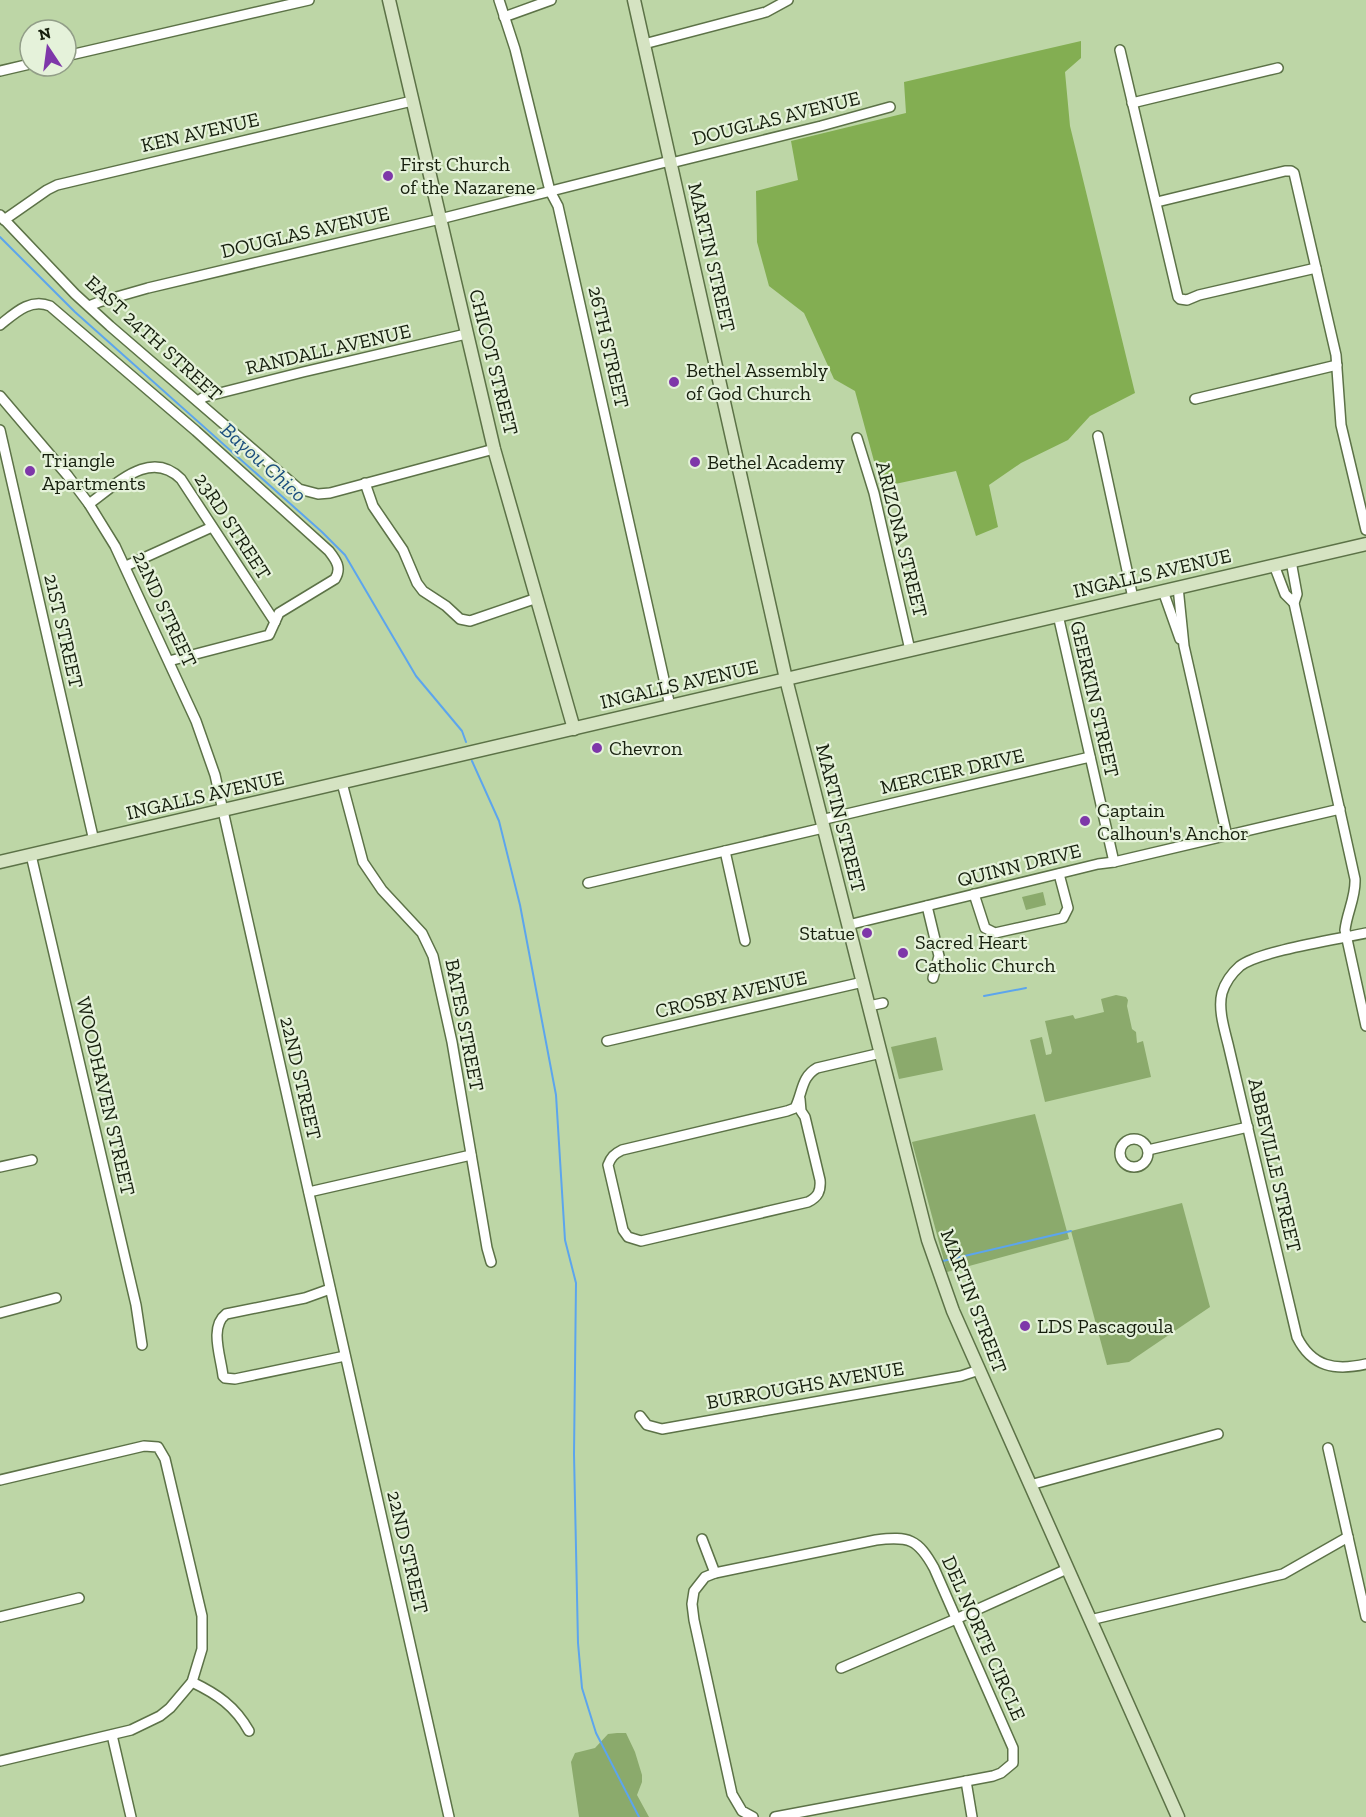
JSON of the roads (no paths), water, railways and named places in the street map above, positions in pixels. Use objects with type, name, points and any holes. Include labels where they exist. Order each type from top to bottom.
[{"type":"main road","name":"CHICOT STREET","points":[[389,0],[494,449],[574,729]]},
{"type":"main road","name":"MARTIN STREET","points":[[634,0],[786,679],[928,1240],[953,1311],[1178,1817]]},
{"type":"main road","name":"INGALLS AVENUE","points":[[0,862],[1366,543]]},
{"type":"street","points":[[78,53],[309,0]]},
{"type":"street","name":"26TH STREET","points":[[499,0],[516,48],[550,191],[558,206],[670,706]]},
{"type":"street","points":[[504,17],[551,0]]},
{"type":"street","points":[[644,44],[766,12],[788,0]]},
{"type":"street","points":[[1120,50],[1178,297],[1187,300],[1199,295],[1316,268]]},
{"type":"street","points":[[0,71],[18,67]]},
{"type":"street","points":[[1132,103],[1278,68]]},
{"type":"street","name":"KEN AVENUE","points":[[2,218],[57,185],[412,101]]},
{"type":"street","name":"DOUGLAS AVENUE","points":[[89,306],[223,269],[440,219],[890,107]]},
{"type":"street","points":[[1157,202],[1291,171],[1296,179],[1337,365],[1341,425],[1366,530]]},
{"type":"street","name":"EAST 24TH STREET","points":[[2,218],[89,306],[299,489],[318,494],[494,449]]},
{"type":"street","points":[[0,325],[20,309],[31,304],[50,306],[196,431],[329,551],[338,566],[335,579],[279,613],[272,632],[259,639],[169,661]]},
{"type":"street","name":"RANDALL AVENUE","points":[[198,401],[204,397],[466,334]]},
{"type":"street","points":[[1195,399],[1337,365]]},
{"type":"street","name":"22ND STREET","points":[[0,396],[89,504],[126,566],[204,741],[224,810],[449,1817]]},
{"type":"street","name":"21ST STREET","points":[[0,430],[94,841]]},
{"type":"street","points":[[1098,436],[1133,598]]},
{"type":"street","name":"ARIZONA STREET","points":[[857,438],[874,493],[910,650]]},
{"type":"street","name":"23RD STREET","points":[[89,504],[144,467],[168,469],[181,479],[275,622]]},
{"type":"street","points":[[365,483],[382,521],[403,550],[417,583],[423,591],[446,606],[460,619],[470,621],[537,598]]},
{"type":"street","points":[[126,566],[212,527]]},
{"type":"street","points":[[1292,561],[1297,594],[1294,603],[1355,879],[1356,889],[1346,919],[1346,937],[1366,1026]]},
{"type":"street","points":[[1274,565],[1285,594],[1294,603]]},
{"type":"street","points":[[1178,587],[1184,646],[1227,836]]},
{"type":"street","points":[[1163,591],[1184,646]]},
{"type":"street","name":"GEERKIN STREET","points":[[1058,615],[1114,862]]},
{"type":"street","name":"MERCIER DRIVE","points":[[588,883],[724,851],[1090,757]]},
{"type":"street","name":"BATES STREET","points":[[342,783],[359,852],[369,873],[422,933],[433,956],[452,1042],[491,1262]]},
{"type":"street","name":"QUINN DRIVE","points":[[848,925],[1098,864],[1340,810]]},
{"type":"street","points":[[724,851],[745,941]]},
{"type":"street","name":"WOODHAVEN STREET","points":[[31,855],[136,1305],[142,1345]]},
{"type":"street","points":[[974,894],[986,928],[995,933],[1063,918],[1068,908],[1059,874]]},
{"type":"street","points":[[927,906],[939,956],[933,978]]},
{"type":"street","points":[[1346,937],[1366,933]]},
{"type":"street","name":"ABBEVILLE STREET","points":[[1346,937],[1257,958],[1239,967],[1225,986],[1221,1004],[1224,1028],[1292,1318],[1302,1346],[1314,1359],[1333,1366],[1366,1364]]},
{"type":"street","name":"CROSBY AVENUE","points":[[608,1041],[863,982]]},
{"type":"street","points":[[869,1006],[883,1003]]},
{"type":"street","points":[[798,1109],[803,1081],[810,1072],[881,1053]]},
{"type":"street","points":[[798,1109],[805,1117],[820,1180],[821,1187],[815,1199],[641,1241],[628,1237],[623,1230],[608,1166],[615,1153],[798,1109]]},
{"type":"street","points":[[1148,1150],[1248,1127]]},
{"type":"street","points":[[309,1192],[471,1155]]},
{"type":"street","points":[[0,1167],[32,1160]]},
{"type":"street","points":[[330,1289],[305,1298],[226,1314],[221,1317],[217,1328],[223,1376],[235,1379],[345,1356]]},
{"type":"street","points":[[0,1313],[56,1298]]},
{"type":"street","name":"BURROUGHS AVENUE","points":[[640,1416],[647,1425],[662,1429],[962,1376],[979,1370]]},
{"type":"street","points":[[1030,1485],[1218,1434]]},
{"type":"street","points":[[0,1479],[144,1446],[158,1448],[165,1459],[202,1616],[202,1650],[192,1682],[160,1716],[131,1730],[0,1761]]},
{"type":"street","points":[[1328,1448],[1366,1617]]},
{"type":"street","points":[[1090,1620],[1283,1574],[1348,1537]]},
{"type":"street","name":"DEL NORTE CIRCLE","points":[[715,1573],[876,1540],[903,1538],[917,1544],[925,1553],[956,1619],[1014,1753],[1013,1763],[1001,1773],[775,1817]]},
{"type":"street","points":[[702,1539],[715,1573],[700,1582],[694,1591],[692,1604],[732,1794],[742,1811],[753,1817]]},
{"type":"street","points":[[841,1668],[1067,1569]]},
{"type":"street","points":[[0,1617],[79,1598]]},
{"type":"street","points":[[192,1682],[226,1701],[249,1731]]},
{"type":"street","points":[[112,1735],[131,1817]]},
{"type":"street","points":[[966,1781],[972,1817]]},
{"type":"waterway","name":"Bayou Chico","points":[[0,237],[75,312],[345,555],[416,676],[462,731],[466,742]]},
{"type":"waterway","points":[[472,761],[499,821],[520,905],[556,1095],[565,1240],[576,1283],[574,1454],[578,1643],[582,1688],[596,1733],[639,1817]]},
{"type":"waterway","points":[[984,996],[1026,988]]},
{"type":"waterway","points":[[943,1261],[1071,1231]]},
{"type":"place","name":"First Church of the Nazarene","points":[[388,176]]},
{"type":"place","name":"Bethel Assembly of God Church","points":[[674,382]]},
{"type":"place","name":"Bethel Academy","points":[[695,462]]},
{"type":"place","name":"Triangle Apartments","points":[[30,471]]},
{"type":"place","name":"Chevron","points":[[597,748]]},
{"type":"place","name":"Captain Calhoun's Anchor","points":[[1085,821]]},
{"type":"place","name":"Statue","points":[[867,933]]},
{"type":"place","name":"Sacred Heart Catholic Church","points":[[903,953]]},
{"type":"place","name":"LDS Pascagoula","points":[[1025,1326]]}]
